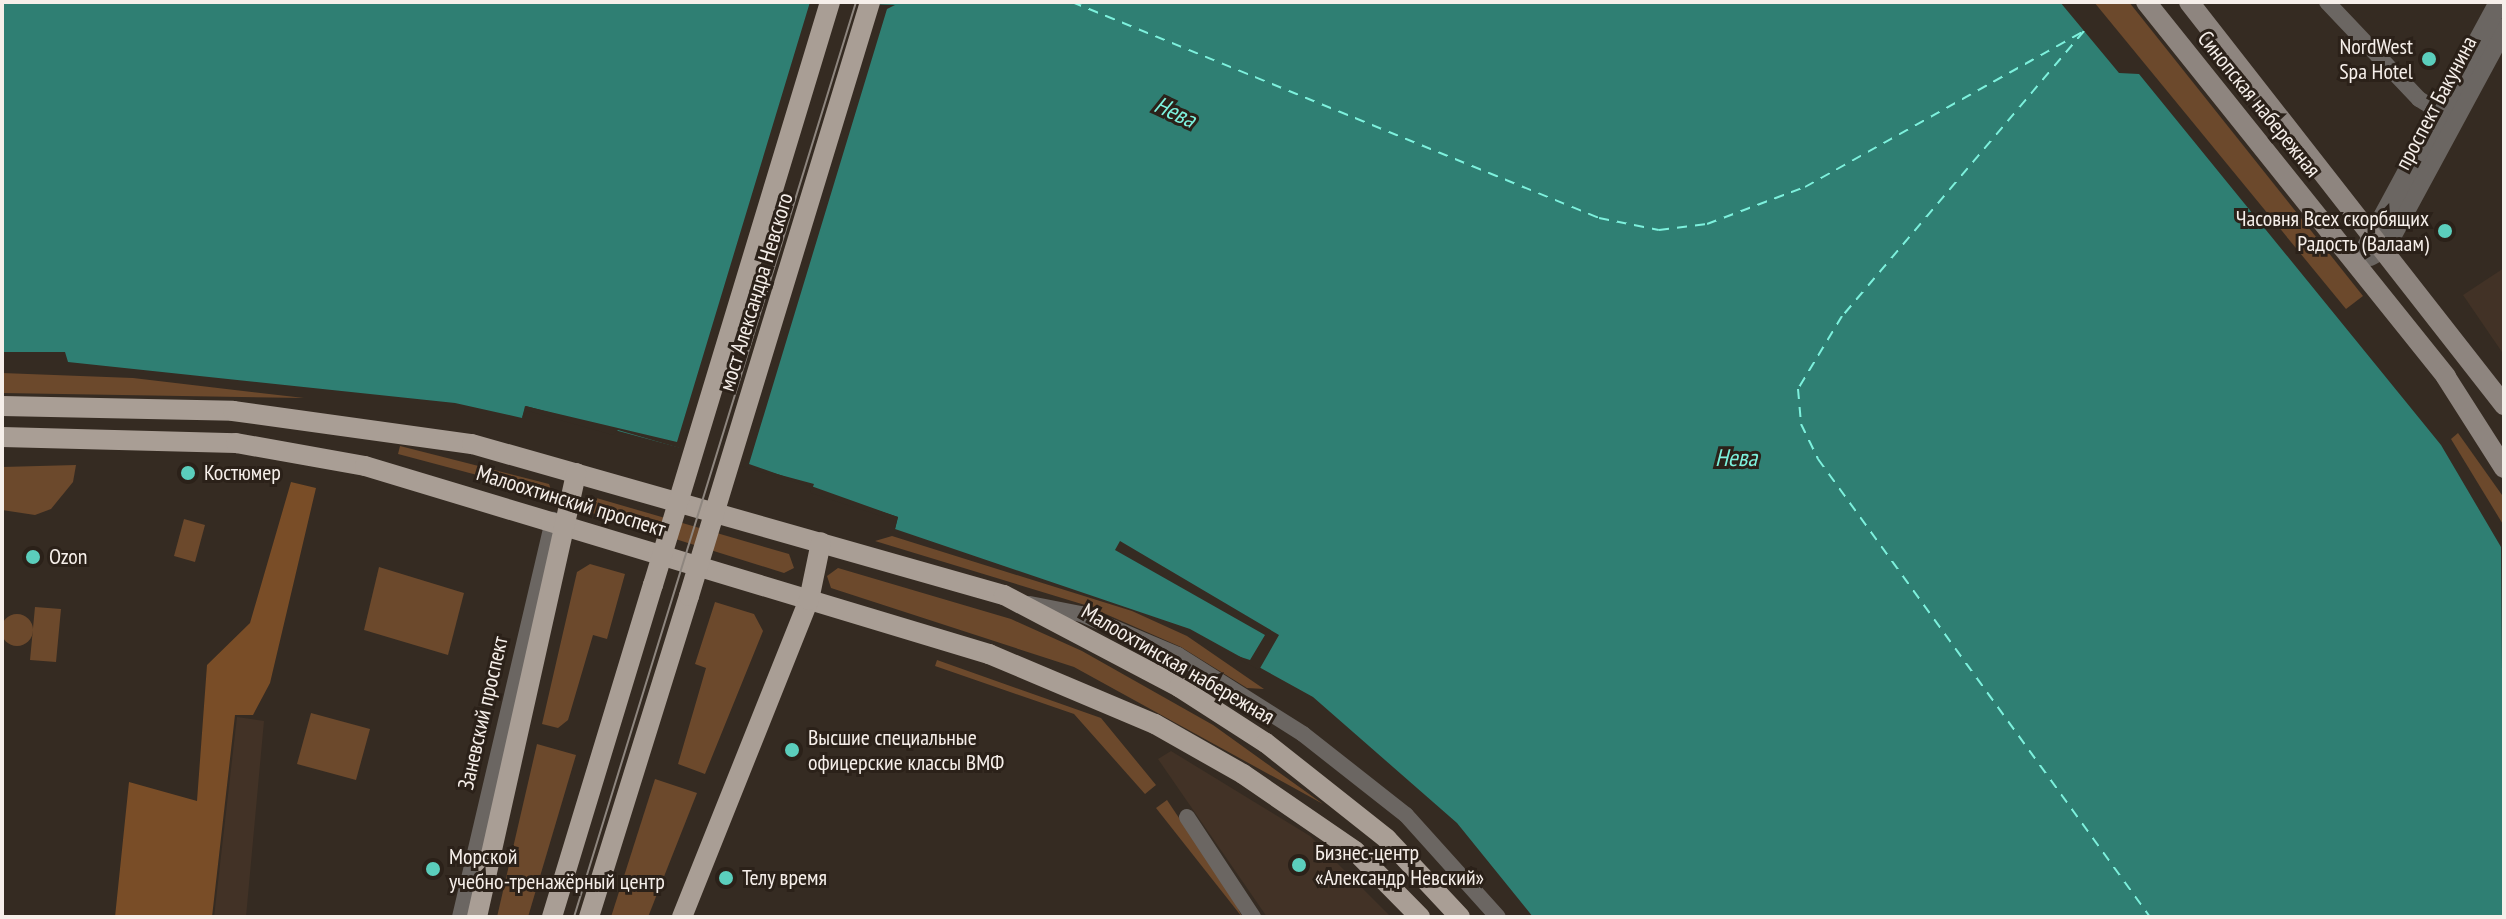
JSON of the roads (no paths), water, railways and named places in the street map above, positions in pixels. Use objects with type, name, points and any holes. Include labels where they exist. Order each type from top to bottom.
[{"type":"main road","name":"мост Александра Невского","points":[[552,917],[830,2]]},
{"type":"main road","name":"мост Александра Невского","points":[[589,917],[870,2]]},
{"type":"main road","name":"Синопская набережная","points":[[2146,2],[2446,377],[2504,468]]},
{"type":"main road","name":"Синопская набережная","points":[[2189,2],[2379,240],[2504,405]]},
{"type":"main road","name":"Малоохтинский проспект","points":[[2,406],[304,418],[472,444],[1004,595]]},
{"type":"main road","name":"Малоохтинский проспект","points":[[2,437],[291,450],[561,522],[989,654],[1107,702],[1314,820],[1420,917]]},
{"type":"main road","points":[[477,917],[561,522],[576,473]]},
{"type":"main road","points":[[682,917],[821,542]]},
{"type":"main road","name":"Малоохтинская набережная","points":[[1004,595],[1024,603],[1266,743],[1387,839],[1460,917]]},
{"type":"street","points":[[2327,2],[2446,116]]},
{"type":"street","name":"проспект Бакунина","points":[[2379,240],[2446,116],[2499,2]]},
{"type":"street","name":"проспект Бакунина","points":[[2446,116],[2504,28]]},
{"type":"street","points":[[2357,265],[2379,240]]},
{"type":"street","name":"Заневский проспект","points":[[460,917],[561,522]]},
{"type":"street","points":[[1024,603],[1123,629],[1205,670],[1292,727],[1406,815],[1498,917]]},
{"type":"street","points":[[1187,817],[1253,917]]},
{"type":"water","name":"Нева","points":[[2,2],[2060,2],[2119,73],[2139,74],[2441,445],[2501,547],[2504,917],[1533,917],[1457,823],[1313,697],[1190,629],[895,529],[898,517],[812,489],[814,484],[526,406],[522,418],[455,403],[68,362],[65,352],[2,352]]},
{"type":"tram line","points":[[574,917],[856,2]]},
{"type":"place","name":"NordWest Spa Hotel","points":[[2429,59]]},
{"type":"place","name":"Часовня Всех скорбящих Радость (Валаам)","points":[[2445,231]]},
{"type":"place","name":"Костюмер","points":[[188,473]]},
{"type":"place","name":"Ozon","points":[[33,557]]},
{"type":"place","name":"Высшие специальные офицерские классы ВМФ","points":[[792,750]]},
{"type":"place","name":"Бизнес-центр «Александр Невский»","points":[[1299,865]]},
{"type":"place","name":"Морской учебно-тренажёрный центр","points":[[433,869]]},
{"type":"place","name":"Телу время","points":[[726,878]]}]
